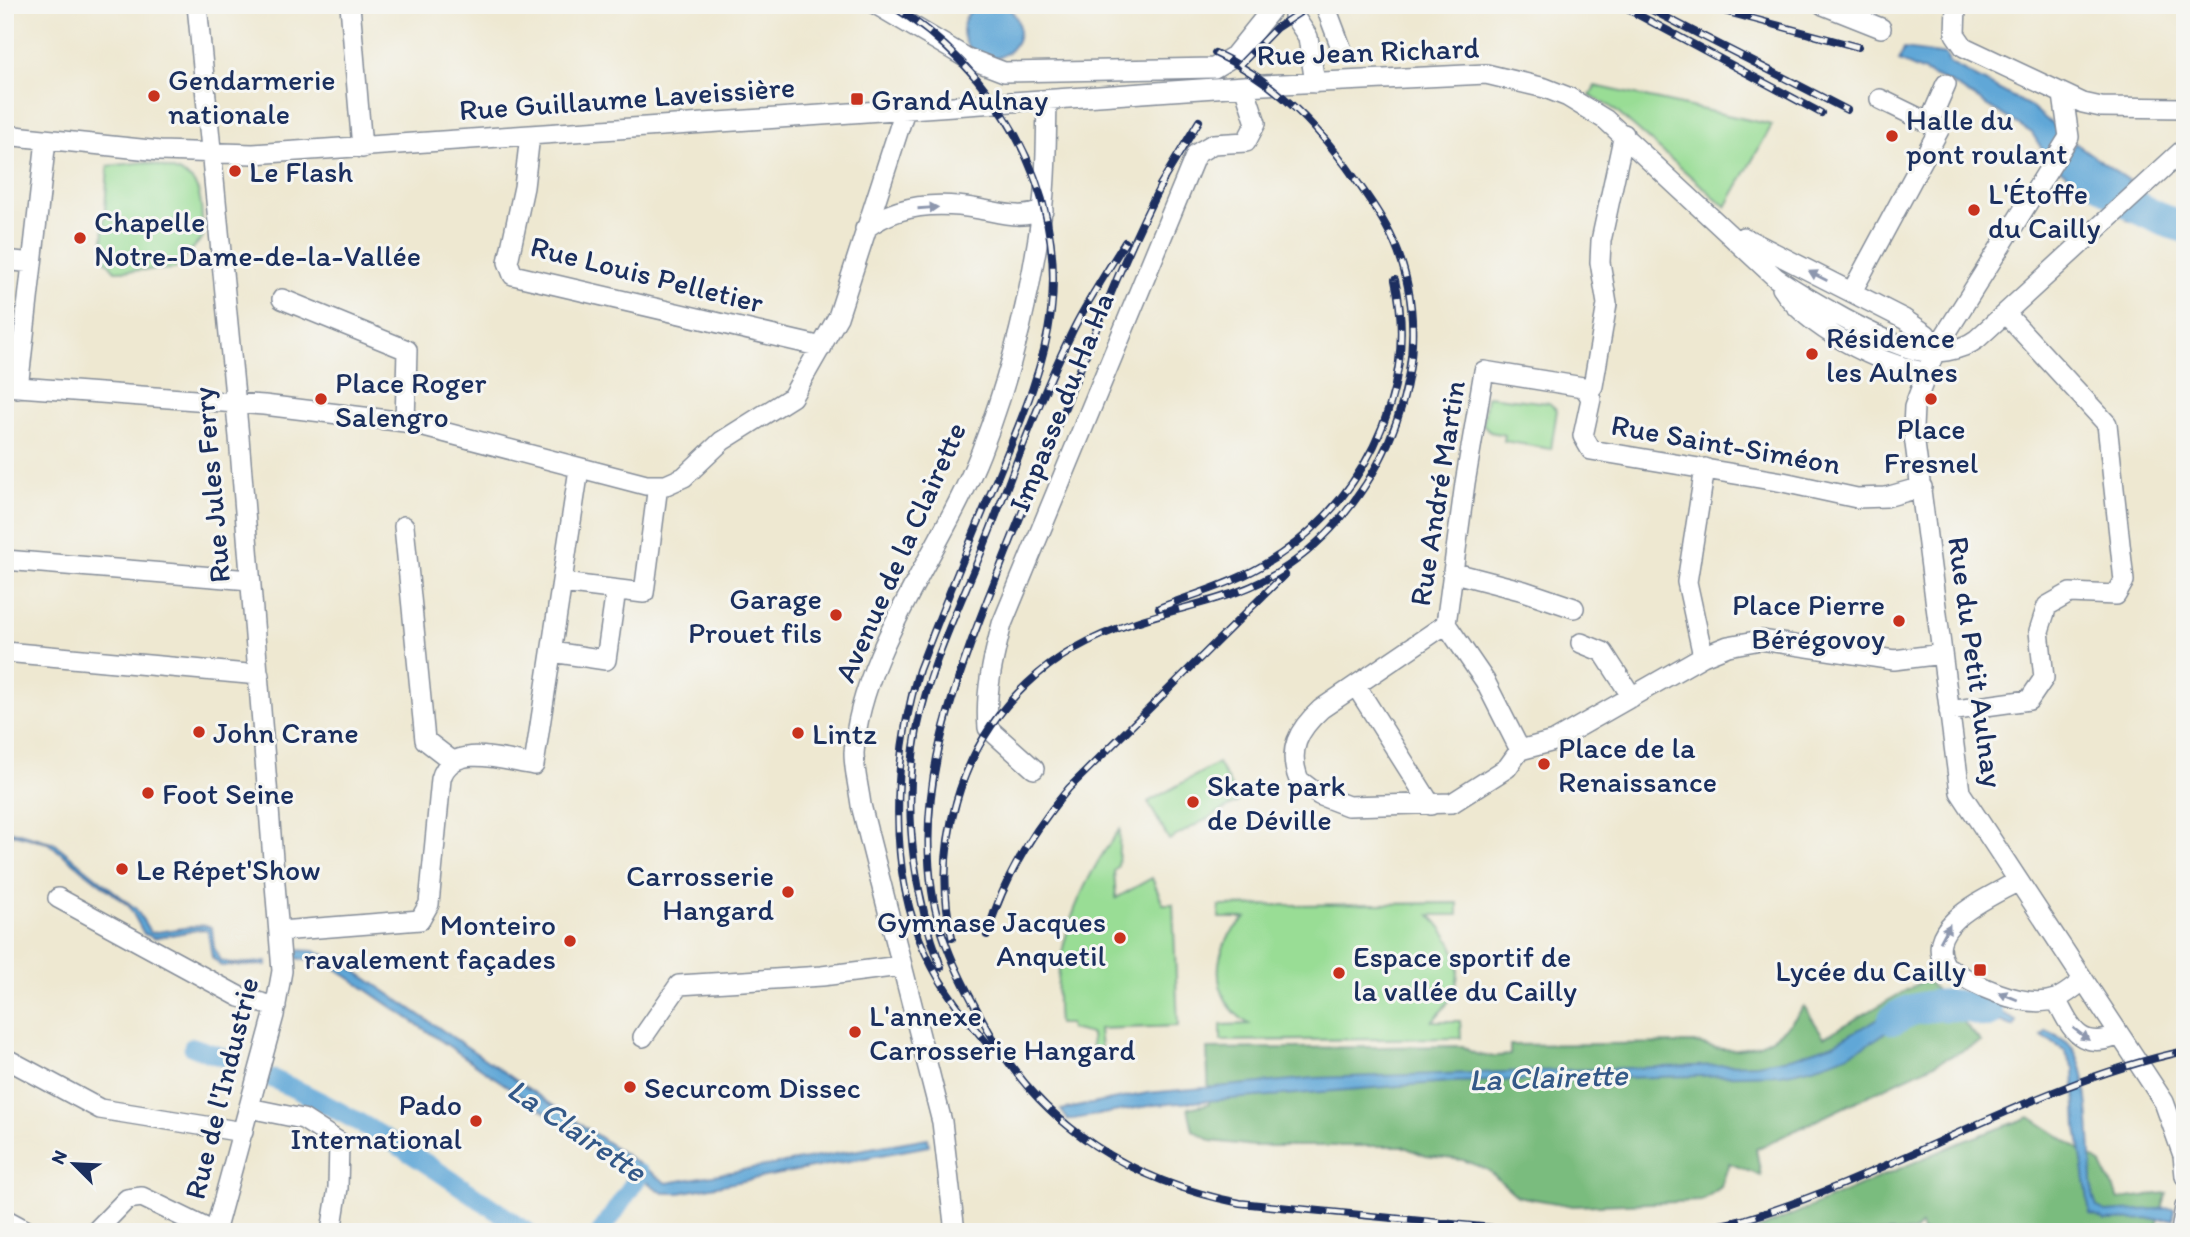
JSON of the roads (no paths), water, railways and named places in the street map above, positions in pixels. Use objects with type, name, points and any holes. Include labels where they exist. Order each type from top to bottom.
[{"type":"street","name":"Rue Jules Ferry","points":[[197,5],[235,402],[281,959]]},
{"type":"street","points":[[349,5],[362,148]]},
{"type":"street","points":[[877,5],[986,66],[1027,73],[1214,68],[1234,56],[1275,5]]},
{"type":"street","points":[[1325,5],[1342,50]]},
{"type":"street","points":[[1823,5],[1881,29]]},
{"type":"street","points":[[1956,5],[1955,34],[1964,47],[2063,95],[2101,107],[2185,108]]},
{"type":"street","points":[[1294,16],[1308,37],[1315,83]]},
{"type":"street","name":"Rue Jean Richard","points":[[1047,100],[1244,86],[1486,75],[1545,88],[1568,97],[1624,134],[1776,278],[1800,294],[1892,341],[1917,351],[1935,351],[1926,334],[1904,319],[1724,228]]},
{"type":"street","points":[[1929,123],[1946,84]]},
{"type":"street","name":"Impasse du Ha Ha","points":[[1034,769],[988,728],[986,707],[991,665],[1002,624],[1196,154],[1213,144],[1246,142],[1256,123],[1244,86]]},
{"type":"street","name":"Rue du Petit Aulnay","points":[[2063,95],[2069,137],[1935,351],[1913,410],[1960,792],[2164,1102],[2183,1155],[2185,1176]]},
{"type":"street","points":[[1856,284],[1940,128],[1881,99]]},
{"type":"street","name":"Rue Guillaume Laveissière","points":[[5,135],[211,155],[362,148],[1047,100]]},
{"type":"street","name":"Avenue de la Clairette","points":[[956,1232],[942,1122],[900,966],[859,792],[854,754],[864,700],[879,656],[950,521],[981,452],[1023,319],[1043,210],[1047,100]]},
{"type":"street","points":[[46,140],[32,263],[12,387],[235,402],[405,422],[625,481],[658,485],[684,477],[744,425],[785,404],[838,317],[905,110]]},
{"type":"street","name":"Rue Saint-Siméon","points":[[1624,134],[1601,241],[1600,262],[1607,304],[1593,386],[1588,393],[1591,399],[1583,436],[1591,450],[1705,468],[1857,498],[1886,497],[1922,488]]},
{"type":"street","name":"Rue Louis Pelletier","points":[[530,135],[524,187],[508,262],[513,275],[822,347]]},
{"type":"street","points":[[1935,351],[1969,344],[2185,148]]},
{"type":"street","points":[[865,229],[880,217],[906,209],[959,206],[1030,216],[1043,210]]},
{"type":"street","points":[[5,260],[32,263]]},
{"type":"street","name":"Rue Jean Richard","points":[[1776,278],[1791,303],[1826,330],[1901,368],[1925,372]]},
{"type":"street","points":[[282,299],[407,350],[405,422]]},
{"type":"street","points":[[1949,711],[2029,700],[2044,678],[2039,631],[2047,606],[2070,593],[2116,595],[2124,581],[2107,424],[2005,313]]},
{"type":"street","name":"Rue André Martin","points":[[1520,750],[1485,681],[1446,624],[1455,573],[1465,483],[1484,371],[1583,387],[1588,393]]},
{"type":"street","points":[[1703,656],[1687,582],[1705,468]]},
{"type":"street","points":[[280,931],[414,921],[425,915],[430,897],[442,779],[451,761],[466,756],[534,765],[579,469]]},
{"type":"street","points":[[562,583],[644,593],[658,485]]},
{"type":"street","points":[[404,526],[425,740],[451,761]]},
{"type":"street","points":[[5,560],[250,580]]},
{"type":"street","points":[[1455,573],[1524,591],[1574,608]]},
{"type":"street","points":[[552,652],[606,660],[616,590]]},
{"type":"street","points":[[1446,624],[1303,725],[1294,749],[1299,780],[1319,795],[1348,806],[1452,803],[1507,768],[1520,750],[1554,741],[1703,656],[1728,646],[1761,640],[1894,660],[1942,654]]},
{"type":"street","points":[[1581,642],[1603,652],[1632,697]]},
{"type":"street","points":[[5,652],[259,675]]},
{"type":"street","points":[[1356,686],[1431,805]]},
{"type":"street","points":[[2018,881],[1950,924],[1940,943],[1941,959],[1952,970],[2012,998],[2029,1003],[2056,999],[2083,981]]},
{"type":"street","points":[[58,898],[240,997],[276,1007]]},
{"type":"street","name":"Rue de l'Industrie","points":[[214,1232],[276,1007],[281,959]]},
{"type":"street","points":[[643,1037],[679,985],[822,976],[900,966]]},
{"type":"street","points":[[2056,999],[2075,1032],[2084,1039],[2102,1043],[2120,1035]]},
{"type":"street","points":[[5,1058],[100,1109],[243,1132]]},
{"type":"street","points":[[249,1108],[303,1119],[339,1142],[338,1188],[331,1232]]},
{"type":"street","points":[[95,1232],[127,1199],[142,1197],[214,1232]]},
{"type":"street","points":[[2181,1232],[2185,1207]]},
{"type":"street","points":[[5,1219],[29,1232]]},
{"type":"water","points":[[985,2],[997,2],[1007,6],[1015,14],[1019,30],[1015,46],[1007,54],[997,58],[985,58],[975,54],[967,46],[963,36],[963,24],[967,14],[975,6]]},
{"type":"water","points":[[1904,49],[1946,55],[1949,63],[2032,107],[2061,132],[2048,159],[2032,133],[1954,85],[1899,61]]},
{"type":"water","points":[[2075,143],[2130,181],[2106,203],[2059,168]]},
{"type":"water","points":[[2151,199],[2161,207],[2185,213],[2185,236],[2127,220]]},
{"type":"water","points":[[5,829],[54,843],[136,909],[151,933],[204,925],[212,928],[214,947],[220,960],[231,964],[267,962],[267,965],[221,966],[212,957],[208,931],[202,929],[155,938],[144,934],[129,906],[48,843],[5,832]]},
{"type":"water","points":[[294,950],[314,951],[342,962],[667,1183],[928,1138],[929,1146],[679,1193],[663,1193],[332,966],[296,958]]},
{"type":"water","points":[[1969,995],[2016,1021],[2014,1027],[1968,1010],[1944,1006],[1920,1007],[1876,1039],[1842,1057],[1780,1074],[1450,1082],[1154,1105],[1068,1120],[1061,1110],[1148,1093],[1315,1078],[1757,1064],[1794,1057],[1833,1044],[1912,999],[1947,1001]]},
{"type":"water","points":[[2046,1031],[2061,1038],[2073,1049],[2084,1078],[2093,1196],[2097,1207],[2105,1212],[2174,1208],[2174,1219],[2105,1220],[2090,1214],[2077,1127],[2074,1069],[2064,1050],[2042,1036]]},
{"type":"waterway","points":[[2082,168],[2143,211],[2185,227]]},
{"type":"waterway","name":"La Clairette","points":[[1894,1019],[1915,1009],[1940,1005],[1965,1006],[1987,1012]]},
{"type":"waterway","points":[[193,1047],[225,1058]]},
{"type":"waterway","points":[[273,1079],[372,1130],[527,1232]]},
{"type":"waterway","points":[[601,1232],[640,1174]]},
{"type":"railway","points":[[891,5],[928,31],[962,62],[991,97],[1016,136],[1034,177],[1047,220],[1053,266],[1048,334],[1037,376],[919,670],[910,703],[900,775],[900,851],[913,922],[939,979],[990,1047]]},
{"type":"railway","points":[[1239,66],[1276,28],[1311,5]]},
{"type":"railway","points":[[1620,5],[1821,113]]},
{"type":"railway","points":[[1642,5],[1847,110]]},
{"type":"railway","points":[[1720,10],[1858,47]]},
{"type":"railway","points":[[952,938],[946,869],[956,801],[968,768],[1003,710],[1039,674],[1064,655],[1092,640],[1136,622],[1252,586],[1288,566],[1323,537],[1353,503],[1378,464],[1396,422],[1408,377],[1412,332],[1408,286],[1394,242],[1372,203],[1346,166],[1304,116],[1253,74],[1215,53]]},
{"type":"railway","points":[[1160,185],[1199,121]]},
{"type":"railway","points":[[1164,179],[1105,308],[988,598],[950,705],[940,741],[929,815],[932,891],[940,928],[971,999],[1012,1067],[1037,1097],[1065,1123],[1095,1146],[1128,1165],[1201,1194],[1240,1203],[1535,1232]]},
{"type":"railway","points":[[941,967],[924,914],[911,832],[911,776],[918,723],[941,649],[1048,383],[1080,317],[1125,242]]},
{"type":"railway","points":[[1159,608],[1246,574],[1294,545],[1325,516],[1352,483],[1374,446],[1389,407],[1399,365],[1401,323],[1395,280]]},
{"type":"railway","points":[[987,935],[1001,895],[1020,857],[1069,788],[1284,575]]},
{"type":"railway","points":[[1678,1232],[1746,1219],[1802,1200],[2072,1085],[2185,1051]]},
{"type":"place","name":"Gendarmerie nationale","points":[[154,96]]},
{"type":"place","name":"Grand Aulnay","points":[[857,99]]},
{"type":"place","name":"Halle du pont roulant","points":[[1892,136]]},
{"type":"place","name":"Le Flash","points":[[235,171]]},
{"type":"place","name":"L'Étoffe du Cailly","points":[[1974,210]]},
{"type":"place","name":"Chapelle Notre-Dame-de-la-Vallée","points":[[80,238]]},
{"type":"place","name":"Résidence les Aulnes","points":[[1812,354]]},
{"type":"place","name":"Place Roger Salengro","points":[[321,399]]},
{"type":"place","name":"Place Fresnel","points":[[1931,399]]},
{"type":"place","name":"Garage Prouet fils","points":[[836,615]]},
{"type":"place","name":"Place Pierre Bérégovoy","points":[[1899,621]]},
{"type":"place","name":"John Crane","points":[[199,732]]},
{"type":"place","name":"Lintz","points":[[798,733]]},
{"type":"place","name":"Place de la Renaissance","points":[[1544,764]]},
{"type":"place","name":"Foot Seine","points":[[148,793]]},
{"type":"place","name":"Skate park de Déville","points":[[1193,802]]},
{"type":"place","name":"Le Répet'Show","points":[[122,869]]},
{"type":"place","name":"Carrosserie Hangard","points":[[788,892]]},
{"type":"place","name":"Gymnase Jacques Anquetil","points":[[1120,938]]},
{"type":"place","name":"Monteiro ravalement façades","points":[[570,941]]},
{"type":"place","name":"Lycée du Cailly","points":[[1980,970]]},
{"type":"place","name":"Espace sportif de la vallée du Cailly","points":[[1339,973]]},
{"type":"place","name":"L'annexe Carrosserie Hangard","points":[[855,1032]]},
{"type":"place","name":"Securcom Dissec","points":[[630,1087]]},
{"type":"place","name":"Pado International","points":[[476,1121]]}]
